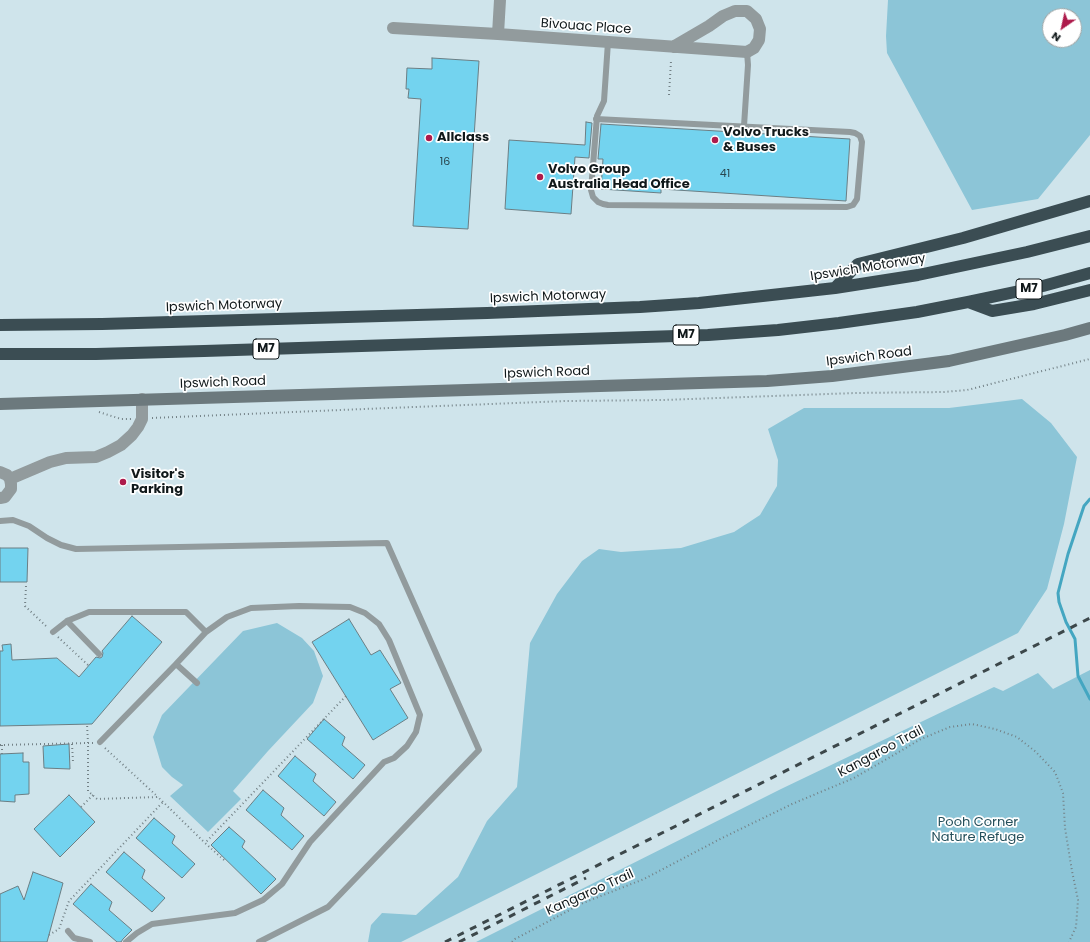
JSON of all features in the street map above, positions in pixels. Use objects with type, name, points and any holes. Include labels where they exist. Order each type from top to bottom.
[{"type":"highway","points":[[835,288],[858,264],[963,238],[1086,202]]},
{"type":"highway","name":"Ipswich Motorway","points":[[0,325],[102,324],[487,313],[640,307],[732,300],[835,288],[918,274],[1027,252],[1090,236]]},
{"type":"highway","name":"M7","points":[[0,354],[96,354],[212,351],[708,335],[778,330],[917,312],[1043,286],[1090,273]]},
{"type":"highway","points":[[968,302],[992,311],[1034,304],[1090,290]]},
{"type":"street","points":[[498,34],[500,0]]},
{"type":"street","points":[[673,47],[723,16],[734,11],[747,11],[756,18],[760,29],[759,40],[754,48],[747,52]]},
{"type":"street","name":"Bivouac Place","points":[[393,28],[747,52]]},
{"type":"street","name":"Ipswich Road","points":[[0,404],[767,381],[832,376],[949,360],[1090,328]]},
{"type":"street","points":[[10,480],[50,462],[66,458],[96,456],[121,445],[132,435],[142,419],[142,400]]},
{"type":"street","points":[[0,472],[6,475],[11,484],[11,489],[5,497],[0,498]]},
{"type":"lane","points":[[596,119],[852,132],[858,134],[862,142],[858,197],[852,206],[847,207],[603,204],[596,201],[591,194],[596,119],[604,101],[608,42]]},
{"type":"lane","points":[[744,126],[748,65],[747,52]]},
{"type":"lane","points":[[0,521],[13,520],[29,526],[61,545],[76,549],[387,543],[479,750],[328,907],[259,942]]},
{"type":"lane","points":[[100,742],[206,632],[227,617],[251,608],[299,606],[350,607],[365,613],[379,624],[389,640],[420,715],[416,732],[407,746],[394,758],[384,762],[310,842],[282,884],[263,900],[235,913],[152,924],[126,942]]},
{"type":"lane","points":[[53,632],[66,621],[89,612],[186,612],[206,632]]},
{"type":"lane","points":[[66,621],[99,654]]},
{"type":"lane","points":[[178,662],[176,664],[197,683]]},
{"type":"lane","points":[[68,931],[74,938],[90,942]]},
{"type":"path","points":[[669,95],[671,61]]},
{"type":"path","points":[[158,418],[364,408],[855,393],[944,392],[967,390],[1090,359]]},
{"type":"path","points":[[98,412],[125,419]]},
{"type":"path","points":[[205,843],[346,696]]},
{"type":"path","points":[[87,724],[88,791],[97,799],[158,797]]},
{"type":"path","name":"Kangaroo Trail","points":[[512,942],[515,939],[584,903],[644,879],[722,838],[792,804],[854,778],[921,739],[950,727],[972,724],[995,729],[1017,737],[1036,752],[1054,772],[1062,793],[1065,828],[1078,900],[1076,927],[1069,942]]},
{"type":"path","points":[[2,754],[1,745],[100,742],[224,860]]},
{"type":"path","points":[[72,743],[73,762]]},
{"type":"path","points":[[81,807],[93,795]]},
{"type":"path","points":[[49,935],[59,929],[69,901],[163,802]]},
{"type":"green space","points":[[888,0],[1090,0],[1090,135],[1038,199],[972,210],[887,53],[886,36]]},
{"type":"green space","points":[[1022,399],[1051,423],[1077,457],[1064,524],[1047,589],[1018,633],[401,942],[368,942],[371,925],[382,913],[416,915],[458,877],[487,821],[517,787],[530,643],[557,594],[582,561],[599,549],[621,552],[681,548],[734,532],[760,515],[777,486],[778,460],[768,429],[804,408],[949,408]]},
{"type":"green space","points":[[277,623],[302,638],[314,651],[323,676],[313,703],[233,791],[241,799],[208,832],[170,796],[183,785],[162,767],[153,737],[162,715],[243,631]]},
{"type":"green space","name":"Pooh Corner Nature Refuge","points":[[1090,670],[1090,942],[476,942],[781,789],[994,687],[1003,691],[1038,673],[1053,689]]},
{"type":"building","points":[[432,58],[479,61],[468,229],[413,226],[421,99],[408,98],[409,89],[406,89],[407,68],[432,69]]},
{"type":"building","name":"Volvo Group Australia Head Office","points":[[586,122],[592,123],[589,158],[575,157],[571,214],[505,209],[509,140],[585,145]]},
{"type":"building","points":[[601,124],[850,139],[846,201],[661,189],[661,193],[601,189],[603,159],[598,159]]},
{"type":"building","points":[[0,548],[28,548],[27,582],[0,582]]},
{"type":"building","points":[[132,616],[162,642],[92,724],[0,726],[0,651],[3,651],[2,645],[11,644],[12,660],[57,658],[79,677],[96,657],[102,657],[102,651]]},
{"type":"building","points":[[349,619],[371,655],[380,650],[401,683],[390,689],[408,718],[373,740],[312,642]]},
{"type":"building","points":[[324,719],[345,737],[342,745],[365,765],[353,779],[307,739]]},
{"type":"building","points":[[69,744],[70,769],[44,768],[43,746]]},
{"type":"building","points":[[23,753],[23,762],[29,762],[29,794],[15,795],[15,802],[0,801],[0,754]]},
{"type":"building","points":[[295,756],[316,774],[313,781],[336,802],[324,816],[278,776]]},
{"type":"building","points":[[263,790],[284,808],[281,815],[304,836],[292,850],[246,810]]},
{"type":"building","points":[[69,795],[95,822],[60,857],[34,829]]},
{"type":"building","points":[[154,818],[175,836],[172,843],[195,864],[182,878],[136,838]]},
{"type":"building","points":[[229,827],[245,841],[242,847],[276,879],[261,894],[211,845]]},
{"type":"building","points":[[124,852],[145,870],[142,878],[165,898],[152,912],[106,872]]},
{"type":"building","points":[[33,872],[63,883],[47,942],[0,942],[0,894],[18,886],[24,900]]},
{"type":"building","points":[[91,884],[112,902],[109,910],[132,930],[121,942],[117,942],[73,904]]},
{"type":"waterway","points":[[1090,499],[1084,506],[1068,554],[1058,593],[1059,602],[1066,622],[1075,639],[1078,676],[1090,699]]},
{"type":"railway","points":[[445,942],[1090,618]]},
{"type":"railway","points":[[459,942],[586,878]]},
{"type":"place","name":"Allclass","points":[[429,138]]},
{"type":"place","name":"Volvo Trucks & Buses","points":[[715,140]]},
{"type":"place","name":"Volvo Group Australia Head Office","points":[[540,177]]},
{"type":"place","name":"Visitor's Parking","points":[[123,482]]}]
